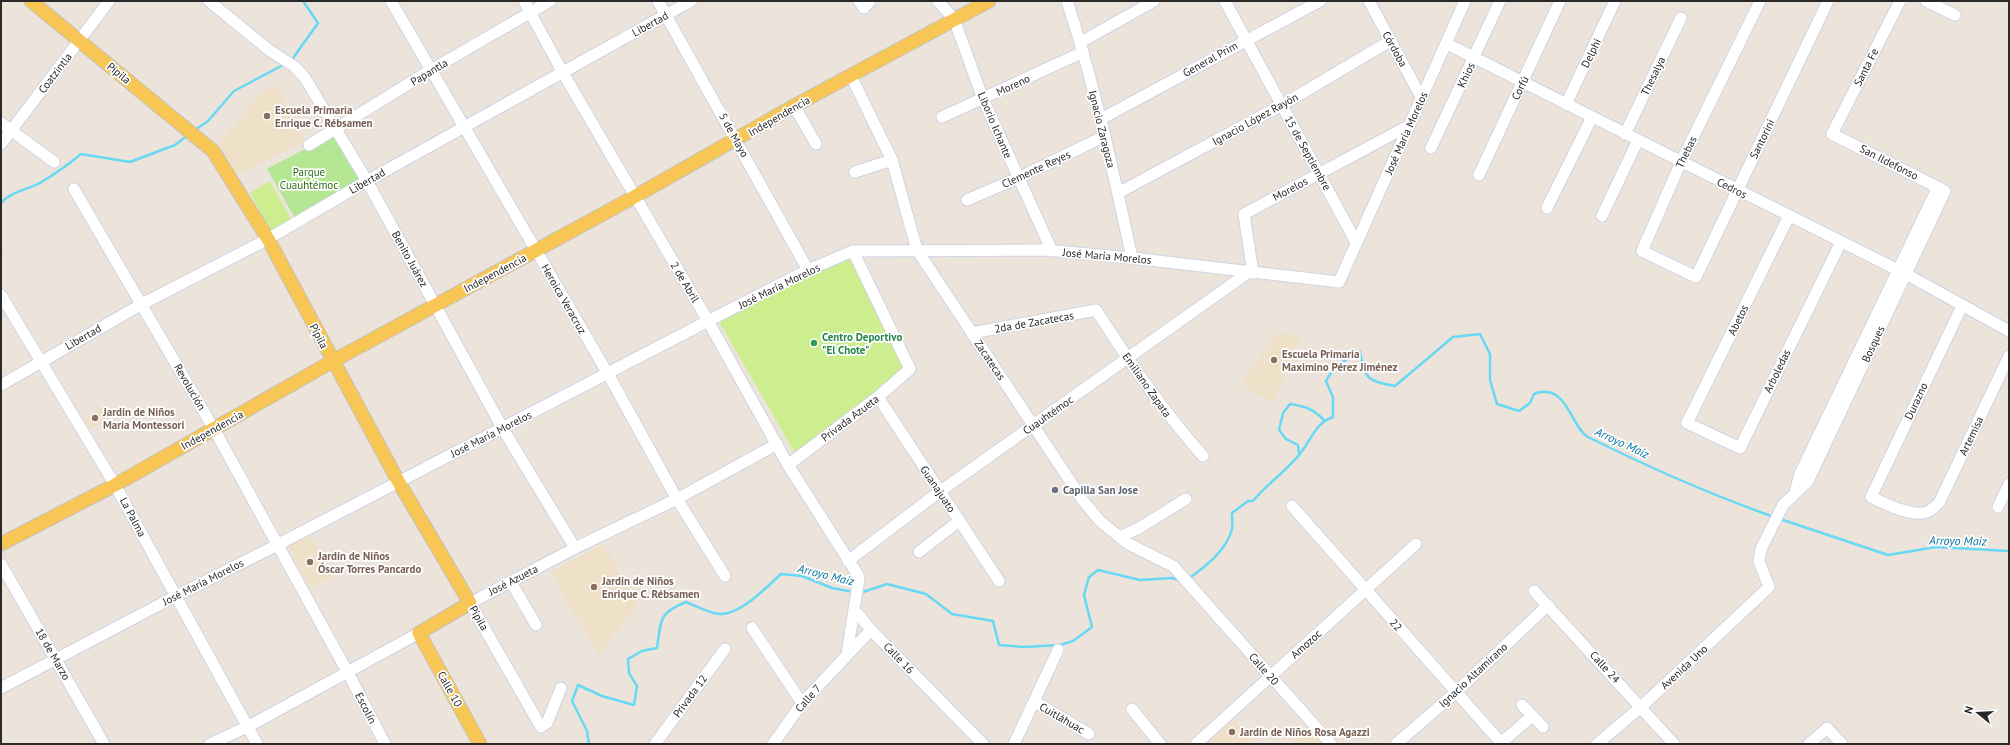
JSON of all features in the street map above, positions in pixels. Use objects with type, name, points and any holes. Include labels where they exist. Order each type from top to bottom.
[{"type":"main road","name":"Pípila","points":[[31,1],[213,151],[268,239],[398,481],[470,603]]},
{"type":"main road","name":"Independencia","points":[[1,544],[115,484],[435,305],[537,252],[794,106],[989,1]]},
{"type":"main road","name":"José Azueta","points":[[419,633],[470,603]]},
{"type":"main road","name":"Calle 10","points":[[419,633],[480,744]]},
{"type":"street","name":"Coatzintla","points":[[1,144],[12,132],[109,1]]},
{"type":"street","name":"Benito Juárez","points":[[209,1],[269,50],[295,67],[305,78],[336,127],[367,181],[503,428],[575,548]]},
{"type":"street","name":"Heroica Veracruz","points":[[390,1],[608,374],[677,499],[725,576]]},
{"type":"street","name":"2 de Abril","points":[[524,1],[563,73],[634,197],[708,321],[788,465],[848,560]]},
{"type":"street","name":"Papantla","points":[[309,145],[431,70],[550,1]]},
{"type":"street","name":"5 de Mayo","points":[[658,1],[808,270]]},
{"type":"street","name":"Libertad","points":[[1,385],[142,304],[268,239],[367,181],[691,1]]},
{"type":"street","name":"Liborio Ichante","points":[[938,1],[954,19],[983,98],[1052,251]]},
{"type":"street","name":"Ignacio Zaragoza","points":[[1067,1],[1082,47],[1101,119],[1132,258]]},
{"type":"street","name":"Moreno","points":[[942,117],[983,98],[1082,47],[1154,1]]},
{"type":"street","name":"15 de Septiembre","points":[[1225,1],[1356,242]]},
{"type":"street","name":"General Prim","points":[[1101,119],[1320,1]]},
{"type":"street","name":"Córdoba","points":[[1369,1],[1421,97]]},
{"type":"street","name":"José María Morelos","points":[[1,688],[708,321],[808,270],[853,251],[1052,251],[1132,258],[1339,282],[1465,1]]},
{"type":"street","name":"Khios","points":[[1432,148],[1500,1]]},
{"type":"street","name":"Corfú","points":[[1479,175],[1560,1]]},
{"type":"street","name":"Delphi","points":[[1566,104],[1616,1]]},
{"type":"street","name":"Thebas","points":[[1696,277],[1642,251],[1681,162],[1760,1]]},
{"type":"street","name":"Santorini","points":[[1696,277],[1828,1]]},
{"type":"street","name":"Santa Fe","points":[[1832,134],[1900,1]]},
{"type":"street","points":[[1926,1],[1956,14]]},
{"type":"street","name":"Thesalya","points":[[1625,134],[1681,18]]},
{"type":"street","name":"Ignacio López Rayón","points":[[1118,193],[1282,105],[1390,41]]},
{"type":"street","name":"Cedros","points":[[1453,48],[1902,273],[2009,331]]},
{"type":"street","name":"Zacatecas","points":[[851,76],[892,160],[917,250],[1084,502],[1100,522],[1120,537],[1174,566],[1199,593]]},
{"type":"street","points":[[794,106],[816,144]]},
{"type":"street","points":[[1547,208],[1592,117]]},
{"type":"street","points":[[1,123],[54,162]]},
{"type":"street","name":"Morelos","points":[[1251,272],[1244,214],[1410,125]]},
{"type":"street","name":"San Ildefonso","points":[[1832,134],[1941,189]]},
{"type":"street","name":"Clemente Reyes","points":[[967,200],[1018,178],[1105,136]]},
{"type":"street","points":[[1602,216],[1638,140]]},
{"type":"street","points":[[855,172],[892,160]]},
{"type":"street","name":"Revolución","points":[[74,189],[214,429],[348,673]]},
{"type":"street","name":"Bosques","points":[[1769,587],[1759,562],[1760,549],[1783,505],[1808,481],[1941,189]]},
{"type":"street","name":"Abetos","points":[[1687,423],[1789,216]]},
{"type":"street","name":"Arboledas","points":[[1687,423],[1740,448],[1841,242]]},
{"type":"street","name":"Privada Azueta","points":[[788,465],[878,397],[910,369],[853,251]]},
{"type":"street","name":"Cuauhtémoc","points":[[848,560],[940,492],[1251,272]]},
{"type":"street","name":"La Palma","points":[[1,295],[115,484],[249,726],[257,744]]},
{"type":"street","name":"Durazno","points":[[1928,512],[1916,513],[1896,509],[1871,497],[1962,306]]},
{"type":"street","name":"2da de Zacatecas","points":[[972,333],[1096,310]]},
{"type":"street","name":"Emiliano Zapata","points":[[1096,310],[1128,358],[1177,426],[1203,456]]},
{"type":"street","name":"Artemisa","points":[[1928,512],[1939,503],[2009,356]]},
{"type":"street","name":"Guanajuato","points":[[878,397],[999,581]]},
{"type":"street","name":"José Azueta","points":[[470,603],[575,548],[677,499],[777,444]]},
{"type":"street","points":[[1998,507],[2009,484]]},
{"type":"street","points":[[1120,537],[1139,528],[1186,499]]},
{"type":"street","name":"22","points":[[1292,506],[1501,744],[1532,716]]},
{"type":"street","points":[[919,552],[959,521]]},
{"type":"street","name":"Amozoc","points":[[1196,744],[1416,544]]},
{"type":"street","points":[[847,654],[858,575],[848,560]]},
{"type":"street","name":"18 de Marzo","points":[[1,564],[104,744]]},
{"type":"street","points":[[511,582],[536,625]]},
{"type":"street","name":"Avenida Uno","points":[[1597,744],[1641,707],[1769,587]]},
{"type":"street","name":"Calle 24","points":[[1534,591],[1674,744]]},
{"type":"street","name":"Calle 20","points":[[1199,593],[1331,744]]},
{"type":"street","name":"Pípila","points":[[470,603],[541,727],[547,722],[560,688]]},
{"type":"street","name":"Ignacio Altamirano","points":[[1396,744],[1456,693],[1548,605]]},
{"type":"street","name":"Calle 16","points":[[854,611],[983,744]]},
{"type":"street","points":[[752,628],[802,703]]},
{"type":"street","name":"Calle 7","points":[[773,744],[802,703],[871,630]]},
{"type":"street","name":"José Azueta","points":[[210,744],[249,726],[419,633]]},
{"type":"street","name":"Privada 12","points":[[655,744],[725,649]]},
{"type":"street","name":"Cuitláhuac","points":[[1014,744],[1035,702],[1058,650]]},
{"type":"street","name":"Escolín","points":[[348,673],[384,744]]},
{"type":"street","name":"Cuitláhuac","points":[[1035,702],[1089,734]]},
{"type":"street","points":[[1522,705],[1543,727]]},
{"type":"street","points":[[1132,709],[1160,744]]},
{"type":"street","points":[[1809,744],[1827,728],[1842,744]]},
{"type":"shaded area","name":"Escuela Primaria Enrique C. Rébsamen","points":[[277,85],[305,141],[236,176],[217,147],[263,91]]},
{"type":"shaded area","name":"Escuela Primaria Maximino Pérez Jiménez","points":[[1278,332],[1300,336],[1273,402],[1240,384]]},
{"type":"shaded area","name":"Jardín de Niños María Montessori","points":[[101,408],[107,419],[90,429],[84,418]]},
{"type":"shaded area","name":"Jardín de Niños Óscar Torres Pancardo","points":[[309,535],[332,577],[311,588],[288,546]]},
{"type":"shaded area","name":"Jardín de Niños Enrique C. Rébsamen","points":[[603,544],[637,604],[598,656],[551,571]]},
{"type":"shaded area","name":"Jardín de Niños Rosa Agazzi","points":[[1234,720],[1256,744],[1206,744]]},
{"type":"shaded area","points":[[1308,727],[1322,744],[1289,744]]},
{"type":"green space","name":"Parque Cuauhtémoc","points":[[335,133],[362,180],[295,218],[267,169]]},
{"type":"green space","points":[[270,181],[292,221],[271,232],[250,193]]},
{"type":"green space","name":"Centro Deportivo \"El Chote\"","points":[[853,257],[908,368],[795,453],[717,318]]},
{"type":"waterway","points":[[291,61],[318,23],[303,1]]},
{"type":"waterway","points":[[195,130],[208,121],[234,91],[285,64]]},
{"type":"waterway","points":[[1,203],[9,196],[46,180],[81,154],[130,162],[175,145],[188,135]]},
{"type":"waterway","name":"Arroyo Maiz","points":[[1188,579],[1208,563],[1225,544],[1232,529],[1232,513],[1248,501],[1253,501],[1294,461],[1317,428],[1333,417],[1333,397],[1326,381],[1340,364],[1349,357],[1360,352],[1366,374],[1369,378],[1379,383],[1395,386],[1453,337],[1480,334],[1490,354],[1490,380],[1497,404],[1519,411],[1530,403],[1534,394],[1545,392],[1554,394],[1567,407],[1577,425],[1588,437],[1680,480],[1774,517]]},
{"type":"waterway","name":"Arroyo Maiz","points":[[1299,455],[1298,445],[1286,439],[1279,430],[1283,413],[1290,404],[1304,407],[1316,413],[1324,420]]},
{"type":"waterway","name":"Arroyo Maiz","points":[[1780,519],[1888,555],[1936,547],[2009,551]]},
{"type":"waterway","name":"Arroyo Maiz","points":[[860,593],[887,584],[926,594],[952,614],[993,621],[999,645],[1023,647],[1060,645],[1073,641],[1092,627],[1084,595],[1089,577],[1098,570],[1140,580],[1172,578],[1181,581]]},
{"type":"waterway","name":"Arroyo Maiz","points":[[589,744],[587,731],[572,701],[578,685],[602,696],[634,705],[637,686],[629,673],[628,659],[642,651],[657,648],[662,619],[670,610],[686,602],[711,612],[719,614],[727,613],[744,606],[761,593],[781,574],[802,576],[832,588],[854,592]]},
{"type":"place","name":"Escuela Primaria Enrique C. Rébsamen","points":[[267,116]]},
{"type":"place","name":"Centro Deportivo \"El Chote\"","points":[[814,343]]},
{"type":"place","name":"Escuela Primaria Maximino Pérez Jiménez","points":[[1274,360]]},
{"type":"place","name":"Jardín de Niños María Montessori","points":[[95,418]]},
{"type":"place","name":"Capilla San Jose","points":[[1055,490]]},
{"type":"place","name":"Jardín de Niños Óscar Torres Pancardo","points":[[310,562]]},
{"type":"place","name":"Jardín de Niños Enrique C. Rébsamen","points":[[594,587]]},
{"type":"place","name":"Jardín de Niños Rosa Agazzi","points":[[1232,732]]}]
